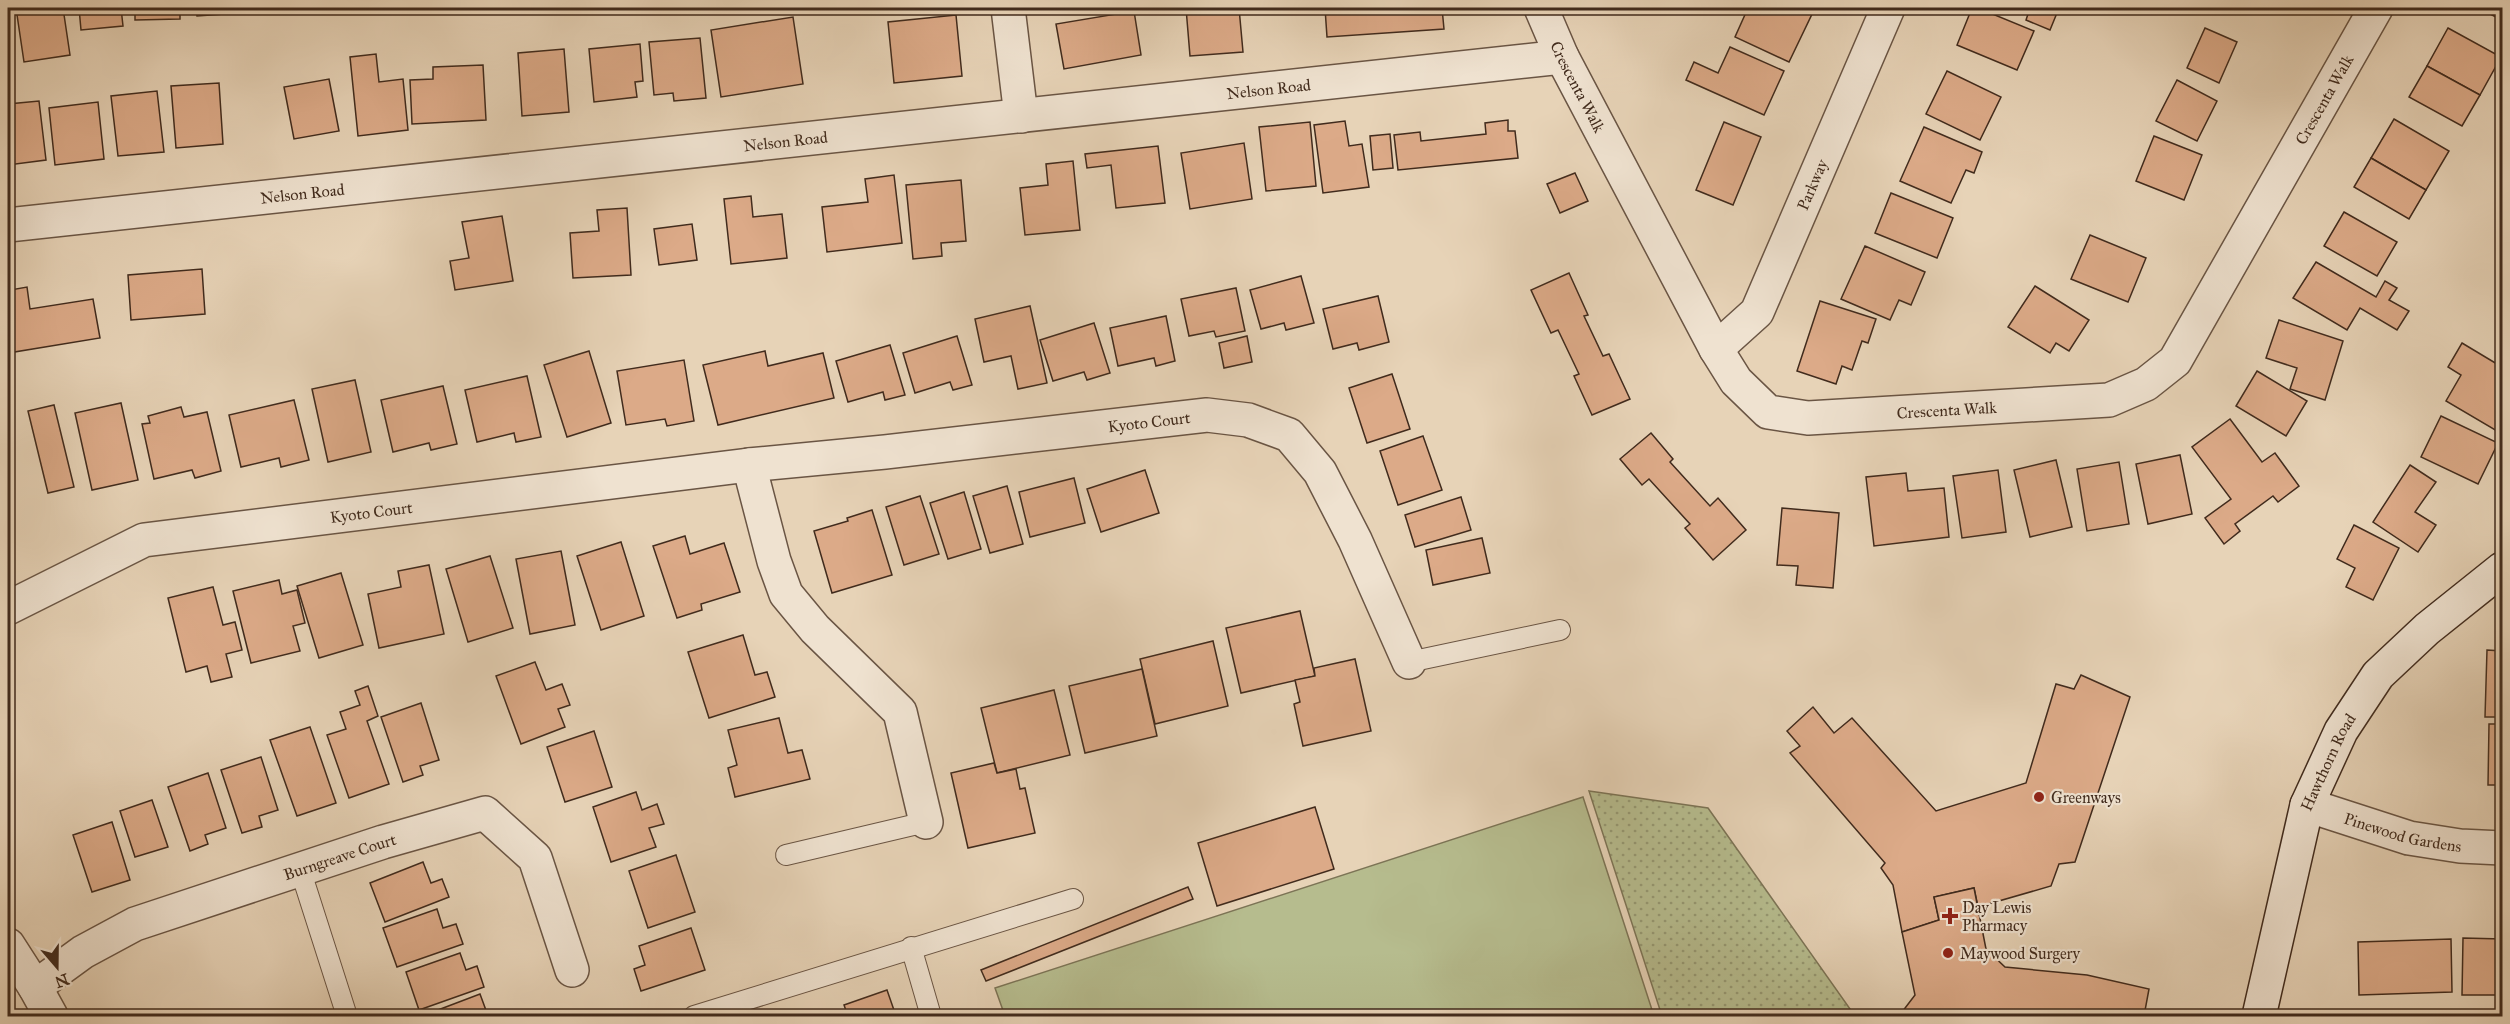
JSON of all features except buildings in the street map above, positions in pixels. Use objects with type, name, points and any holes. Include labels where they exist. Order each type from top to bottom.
[{"type":"street","points":[[1008,8],[1021,116]]},
{"type":"street","name":"Crescenta Walk","points":[[1541,8],[1562,57],[1716,349],[1736,381],[1767,412],[1808,418],[2109,400],[2146,384],[2175,361],[2376,8]]},
{"type":"street","name":"Parkway","points":[[1716,349],[1756,312],[1888,8]]},
{"type":"street","name":"Nelson Road","points":[[8,225],[1562,57]]},
{"type":"street","name":"Kyoto Court","points":[[8,608],[144,540],[749,465],[885,452],[1207,415],[1248,420],[1289,435],[1320,472],[1355,540],[1409,662]]},
{"type":"street","points":[[749,465],[774,561],[786,594],[815,629],[900,712],[926,822]]},
{"type":"street","name":"Hawthorn Road","points":[[2259,1017],[2307,805],[2341,731],[2378,675],[2427,629],[2502,568]]},
{"type":"street","name":"Pinewood Gardens","points":[[2307,805],[2409,838],[2460,846],[2502,848]]},
{"type":"street","name":"Burngreave Court","points":[[35,987],[83,952],[135,924],[383,842],[485,813],[535,858],[573,970]]},
{"type":"street","points":[[8,945],[51,1017]]},
{"type":"lane","points":[[1409,662],[1560,630]]},
{"type":"lane","points":[[786,855],[926,822]]},
{"type":"lane","points":[[300,869],[346,1013]]},
{"type":"lane","points":[[694,1017],[910,947],[1073,899]]},
{"type":"lane","points":[[910,947],[931,1017]]},
{"type":"green space","points":[[1589,791],[1708,808],[1855,1016],[1662,1016]]},
{"type":"green space","points":[[1583,797],[1654,1016],[1005,1016],[995,988]]},
{"type":"place","name":"Greenways","points":[[2039,797]]},
{"type":"place","name":"Day Lewis Pharmacy","points":[[1950,916]]},
{"type":"place","name":"Maywood Surgery","points":[[1948,953]]}]
